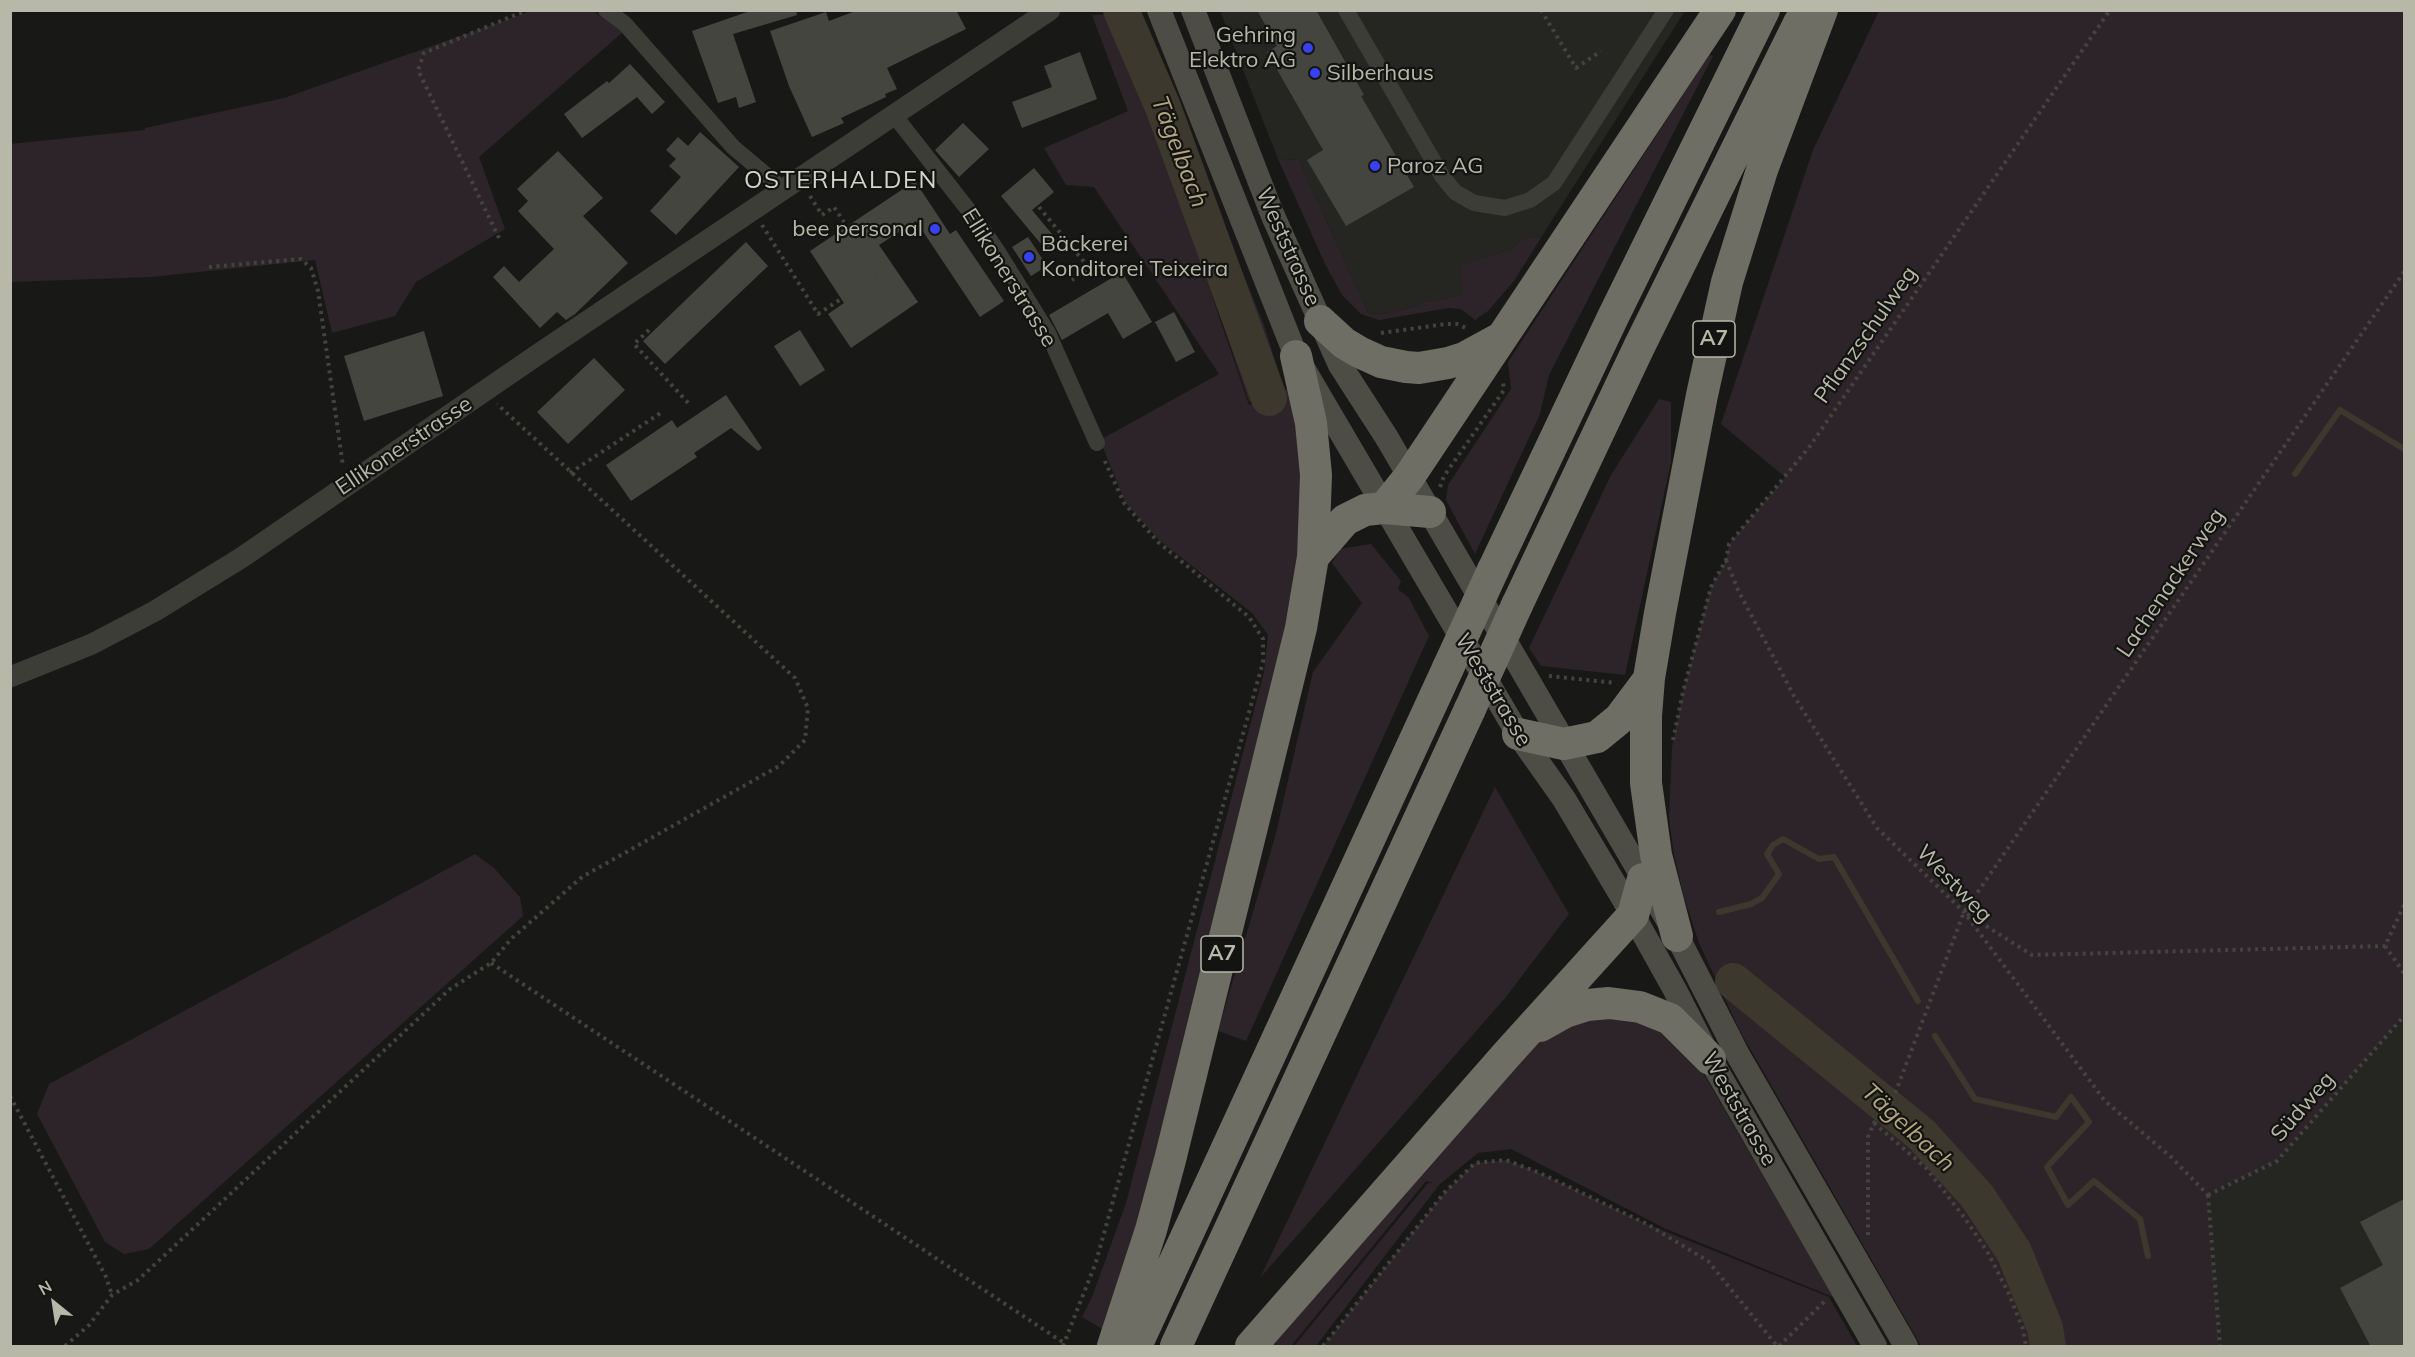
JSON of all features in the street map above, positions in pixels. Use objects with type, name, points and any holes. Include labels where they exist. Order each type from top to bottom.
[{"type":"highway","points":[[1320,321],[1344,342],[1381,362],[1406,367],[1434,366],[1464,358],[1485,334],[1720,10]]},
{"type":"highway","points":[[1136,1347],[1493,570],[1612,317],[1764,10]]},
{"type":"highway","points":[[1176,1347],[1517,605],[1644,336],[1805,10]]},
{"type":"highway","name":"A7","points":[[1677,936],[1656,855],[1647,794],[1645,754],[1649,678],[1693,441],[1728,282],[1762,170],[1822,10]]},
{"type":"highway","points":[[1384,508],[1409,477],[1485,334]]},
{"type":"highway","name":"A7","points":[[1113,1347],[1151,1230],[1196,1058],[1299,639],[1312,557],[1317,499],[1314,446],[1296,356]]},
{"type":"highway","points":[[1312,557],[1345,520],[1365,510],[1384,508],[1430,512]]},
{"type":"highway","name":"A7","points":[[1518,734],[1564,744],[1588,740],[1611,728],[1649,678]]},
{"type":"highway","points":[[1251,1347],[1508,1053],[1633,915],[1643,879]]},
{"type":"highway","points":[[1508,1053],[1540,1026],[1564,1012],[1587,1005],[1609,1003],[1640,1007],[1670,1019],[1710,1059]]},
{"type":"main road","name":"Weststrasse","points":[[1159,10],[1296,356],[1518,734],[1564,799],[1633,915],[1676,990],[1710,1059],[1875,1347]]},
{"type":"main road","name":"Weststrasse","points":[[1193,10],[1255,172],[1340,365],[1430,512],[1677,936],[1738,1055],[1906,1347]]},
{"type":"street","points":[[606,10],[625,24],[733,147],[784,190]]},
{"type":"street","name":"Ellikonerstrasse","points":[[10,677],[92,644],[155,611],[241,558],[345,485],[813,170],[898,120],[1050,10]]},
{"type":"street","points":[[1346,10],[1442,176],[1455,192],[1474,203],[1505,208],[1530,200],[1554,183],[1666,10]]},
{"type":"street","name":"Ellikonerstrasse","points":[[898,120],[977,221],[1024,294],[1048,333],[1097,443]]},
{"type":"path","points":[[499,238],[418,70],[424,53],[527,10]]},
{"type":"path","points":[[1541,10],[1575,68],[1601,51]]},
{"type":"path","name":"Pflanzschulweg","points":[[1677,692],[1683,693],[1711,587],[1726,560],[1729,544],[1810,446],[2110,10]]},
{"type":"path","points":[[813,170],[821,182],[807,192],[822,215],[834,207],[844,222]]},
{"type":"path","points":[[1039,207],[1089,268],[1072,280]]},
{"type":"path","points":[[753,210],[818,314],[887,269]]},
{"type":"path","points":[[209,267],[301,259],[311,268],[318,291],[345,485]]},
{"type":"path","name":"Lachenackerweg","points":[[1874,1123],[1896,1091],[1964,912],[2404,272]]},
{"type":"path","points":[[1378,333],[1457,324],[1485,334]]},
{"type":"path","points":[[649,330],[634,344],[691,406]]},
{"type":"path","points":[[65,1347],[89,1325],[112,1295],[138,1281],[450,989],[491,963],[511,939],[582,877],[779,766],[805,740],[808,708],[795,678],[508,416],[485,392]]},
{"type":"path","points":[[570,473],[662,412]]},
{"type":"path","points":[[491,963],[1064,1345],[1096,1262],[1263,662],[1263,639],[1249,618],[1158,542],[1125,503],[1097,443]]},
{"type":"path","name":"Westweg","points":[[1726,560],[1738,590],[1794,696],[1877,828],[1964,912],[2105,1101],[2170,1157],[2208,1195]]},
{"type":"path","points":[[2385,946],[2404,905]]},
{"type":"path","points":[[1964,912],[2032,955],[2385,946]]},
{"type":"path","points":[[2385,946],[2404,972]]},
{"type":"path","name":"Südweg","points":[[2208,1195],[2277,1161],[2404,1016]]},
{"type":"path","points":[[10,1096],[106,1277],[112,1295]]},
{"type":"path","points":[[1868,1246],[1868,1137],[1874,1123],[1926,1168],[1964,1217],[1987,1251],[2008,1292],[2023,1329],[2026,1347]]},
{"type":"path","points":[[1323,1347],[1328,1344],[1444,1192],[1475,1163],[1506,1160],[1540,1173],[1647,1224],[1708,1261],[1778,1347],[1829,1297]]},
{"type":"path","points":[[2208,1195],[2220,1347]]},
{"type":"shaded area","points":[[531,11],[593,11],[623,32],[479,157],[505,229],[416,282],[395,316],[332,333],[315,260],[151,277],[11,282],[10,144],[145,130],[145,128],[284,98]]},
{"type":"shaded area","points":[[1130,11],[1159,65],[1264,325],[1284,389],[1249,402],[1169,169],[1249,405],[1290,388],[1302,464],[1304,528],[1293,617],[1140,1222],[1104,1330],[1082,1317],[1092,1297],[1126,1203],[1264,672],[1268,635],[1252,613],[1159,540],[1125,502],[1100,440],[1219,374],[1094,187],[1066,185],[1044,148],[1128,111],[1092,15],[1104,15],[1139,91],[1106,14]]},
{"type":"shaded area","points":[[1220,11],[1685,11],[1542,236],[1522,239],[1512,249],[1461,265],[1464,295],[1425,302],[1393,313],[1369,314],[1299,160],[1278,159]]},
{"type":"shaded area","points":[[1879,11],[2404,11],[2404,1016],[2277,1161],[2208,1195],[2220,1346],[1921,1346],[1740,1031],[1699,943],[1684,897],[1674,855],[1669,818],[1672,747],[1683,692],[1711,587],[1726,560],[1729,544],[1785,477],[1721,424],[1813,150]]},
{"type":"shaded area","points":[[1709,55],[1713,56],[1549,375],[1540,414],[1475,554],[1446,500],[1448,485],[1511,389],[1508,362]]},
{"type":"shaded area","points":[[1278,159],[1299,160],[1369,314],[1393,313],[1425,302],[1463,295],[1460,265],[1512,249],[1522,239],[1542,236],[1514,281],[1488,311],[1475,320],[1461,309],[1449,308],[1379,320],[1361,314],[1342,295],[1325,264]]},
{"type":"shaded area","points":[[1659,399],[1671,402],[1671,462],[1625,675],[1541,666],[1529,648],[1611,475]]},
{"type":"shaded area","points":[[1371,544],[1401,581],[1398,589],[1409,598],[1429,636],[1246,1041],[1218,1031],[1275,837],[1313,672],[1362,603],[1332,563],[1340,549]]},
{"type":"shaded area","points":[[1495,787],[1569,914],[1506,997],[1260,1278]]},
{"type":"shaded area","points":[[475,854],[494,868],[520,897],[523,916],[149,1249],[124,1254],[105,1242],[37,1114],[49,1084]]},
{"type":"shaded area","points":[[1639,1015],[1678,1035],[1698,1064],[1833,1297],[1664,1228],[1511,1149],[1478,1153],[1439,1185],[1316,1346],[1294,1346],[1428,1183],[1434,1183],[1426,1181],[1291,1346],[1270,1346],[1541,1039],[1583,1017]]},
{"type":"shaded area","points":[[2404,1016],[2404,1346],[2220,1346],[2208,1195],[2277,1161]]},
{"type":"shaded area","points":[[1506,1160],[1540,1173],[1647,1224],[1829,1297],[1857,1346],[1323,1346],[1444,1193],[1475,1163]]},
{"type":"building","points":[[753,10],[796,10],[797,15],[733,34],[756,102],[739,108],[736,97],[718,103],[692,31]]},
{"type":"building","points":[[858,10],[956,10],[966,29],[887,68],[897,89],[885,94],[886,97],[841,118],[844,123],[812,137],[789,86],[770,31],[826,12],[829,21]]},
{"type":"building","points":[[1257,10],[1316,10],[1364,95],[1361,96],[1414,187],[1346,226],[1307,160],[1323,150],[1267,52],[1277,46]]},
{"type":"building","points":[[1080,52],[1097,99],[1022,128],[1012,102],[1052,87],[1044,66]]},
{"type":"building","points":[[630,64],[665,102],[652,114],[637,97],[582,138],[564,114],[607,81],[609,83]]},
{"type":"building","points":[[963,123],[989,149],[959,177],[935,150]]},
{"type":"building","points":[[700,132],[739,167],[676,235],[650,211],[681,177],[669,166],[676,159],[666,150],[678,137],[688,146]]},
{"type":"building","points":[[558,151],[603,198],[583,216],[628,263],[575,314],[566,320],[557,312],[540,328],[493,277],[504,266],[519,282],[554,249],[518,211],[528,201],[517,189]]},
{"type":"building","points":[[1034,168],[1054,192],[1032,210],[1057,240],[1046,250],[1001,196]]},
{"type":"building","points":[[915,181],[950,234],[956,230],[1004,301],[980,317],[916,221],[879,245],[918,302],[851,348],[828,314],[844,303],[810,251]]},
{"type":"building","points":[[1028,237],[1047,266],[1031,276],[1012,247]]},
{"type":"building","points":[[746,242],[768,266],[665,364],[643,341]]},
{"type":"building","points":[[1122,272],[1152,322],[1123,339],[1108,313],[1062,340],[1049,315]]},
{"type":"building","points":[[1174,312],[1195,352],[1176,362],[1155,322]]},
{"type":"building","points":[[800,330],[825,370],[800,386],[774,346]]},
{"type":"building","points":[[424,331],[443,396],[364,421],[344,356]]},
{"type":"building","points":[[594,358],[625,390],[568,444],[537,412]]},
{"type":"building","points":[[726,395],[762,448],[758,451],[731,428],[694,453],[697,457],[631,501],[606,465],[672,420],[677,428]]},
{"type":"building","points":[[2404,1199],[2404,1347],[2371,1347],[2340,1288],[2383,1265],[2360,1222]]},
{"type":"waterway","name":"Tägelbach","points":[[1121,10],[1163,107],[1269,398]]},
{"type":"waterway","points":[[2295,474],[2340,410],[2404,449]]},
{"type":"waterway","points":[[1719,912],[1751,904],[1762,898],[1779,874],[1767,854],[1773,845],[1783,839],[1819,859],[1834,857],[1918,1001]]},
{"type":"waterway","name":"Tägelbach","points":[[1733,981],[1922,1135],[1977,1196],[2014,1252],[2045,1328],[2048,1346]]},
{"type":"waterway","points":[[1935,1036],[1975,1099],[2056,1117],[2071,1097],[2089,1122],[2047,1167],[2068,1205],[2094,1181],[2140,1219],[2148,1256]]},
{"type":"place","name":"Gehring Elektro AG","points":[[1308,48]]},
{"type":"place","name":"Silberhaus","points":[[1315,73]]},
{"type":"place","name":"Paroz AG","points":[[1375,166]]},
{"type":"place","name":"bee personal","points":[[935,229]]},
{"type":"place","name":"Bäckerei Konditorei Teixeira","points":[[1029,257]]},
{"type":"district","name":"OSTERHALDEN","points":[[841,181]]}]
